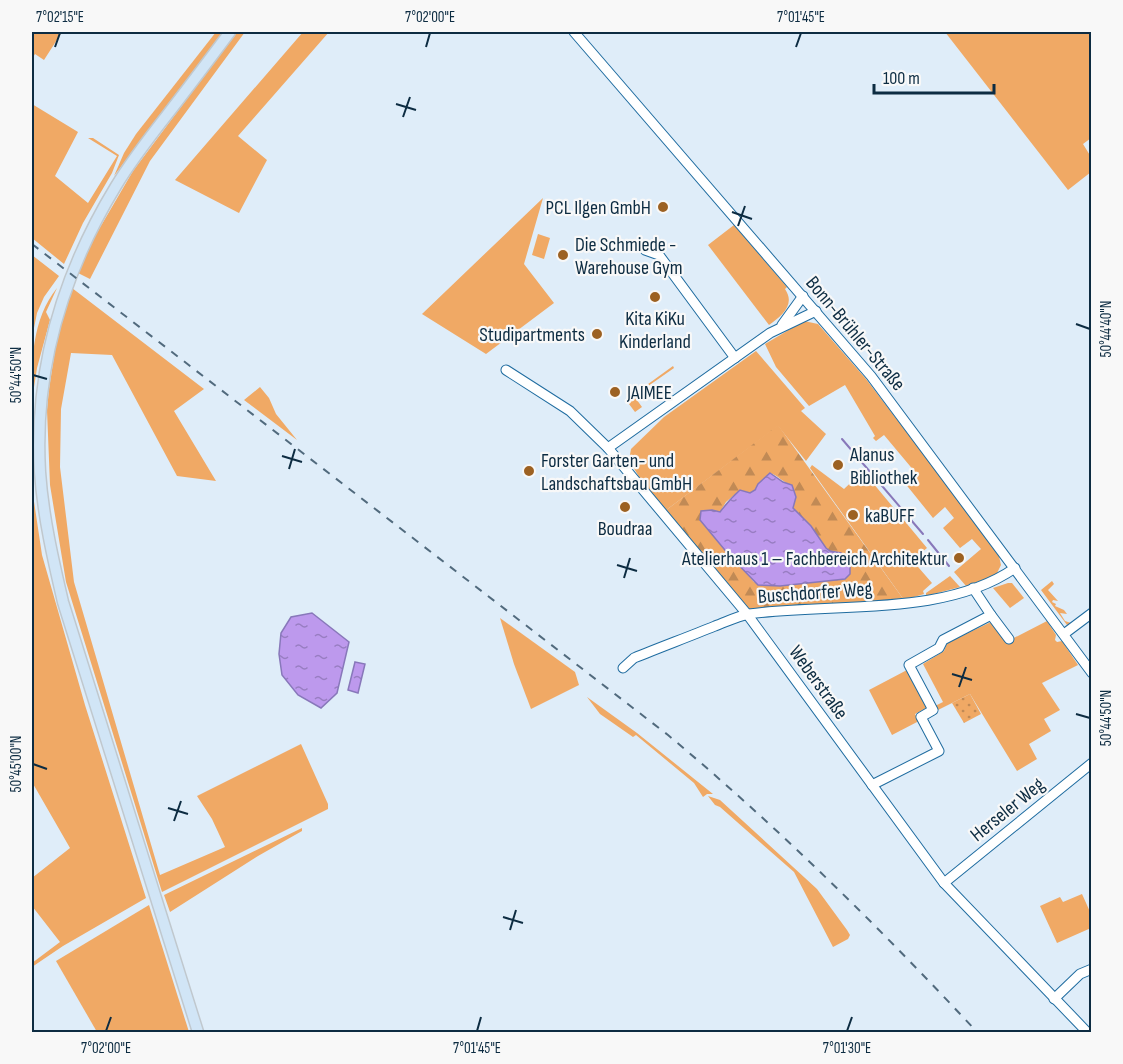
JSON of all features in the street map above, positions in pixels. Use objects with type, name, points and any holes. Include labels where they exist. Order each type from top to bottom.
[{"type":"main road","points":[[198,1032],[63,602],[36,474],[36,462],[42,384],[50,343],[70,276],[90,230],[123,175],[230,32]]},
{"type":"street","name":"Bonn-Brühler-Straße","points":[[574,32],[872,376],[1092,673]]},
{"type":"street","points":[[645,250],[659,255],[735,358]]},
{"type":"street","points":[[780,327],[803,296]]},
{"type":"street","points":[[608,448],[780,327],[816,311]]},
{"type":"street","name":"Weberstraße","points":[[506,370],[570,411],[608,448],[747,614],[944,883],[1087,1032]]},
{"type":"street","name":"Buschdorfer Weg","points":[[622,668],[634,658],[747,614],[904,604],[947,596],[973,588],[1001,578],[1015,568]]},
{"type":"street","points":[[973,588],[1009,639]]},
{"type":"street","points":[[1064,634],[1092,613]]},
{"type":"street","points":[[872,785],[939,751],[921,717],[933,710],[909,665],[939,648],[943,640],[991,615]]},
{"type":"street","name":"Herseler Weg","points":[[944,883],[1092,763]]},
{"type":"street","points":[[1054,999],[1080,974],[1092,969]]},
{"type":"green space","points":[[32,32],[62,32],[44,60],[35,54],[32,59]]},
{"type":"green space","points":[[216,32],[223,32],[114,176],[124,153],[136,134]]},
{"type":"green space","points":[[237,32],[245,32],[150,161],[90,279],[78,273],[95,236],[133,171]]},
{"type":"green space","points":[[303,32],[329,32],[238,136],[267,160],[239,213],[175,180]]},
{"type":"green space","points":[[945,32],[1091,32],[1091,138],[1083,144],[1091,157],[1091,172],[1068,190]]},
{"type":"green space","points":[[32,104],[78,132],[55,176],[88,203],[117,156],[88,138],[93,138],[119,155],[112,173],[83,223],[64,264],[32,238]]},
{"type":"green space","points":[[543,198],[524,264],[554,303],[486,354],[422,314]]},
{"type":"green space","points":[[734,225],[787,287],[785,289],[789,300],[786,310],[769,325],[708,245]]},
{"type":"green space","points":[[538,234],[550,238],[544,259],[532,255]]},
{"type":"green space","points":[[32,255],[59,276],[44,297],[37,313],[32,338]]},
{"type":"green space","points":[[57,288],[46,312],[50,320],[37,368],[32,400],[33,356],[38,327],[42,313]]},
{"type":"green space","points":[[72,288],[204,389],[174,411],[216,481],[177,476],[112,355],[71,353],[61,409],[60,467],[74,582],[160,875],[225,847],[212,819],[197,796],[301,744],[328,804],[328,809],[162,892],[66,582],[50,485],[47,410],[49,389],[57,337]]},
{"type":"green space","points":[[804,321],[818,324],[866,379],[998,552],[1001,565],[996,575],[966,586],[954,572],[981,549],[972,539],[960,548],[943,528],[954,518],[945,507],[933,518],[904,482],[915,472],[884,435],[876,441],[873,438],[875,436],[845,385],[809,406],[776,367],[765,344]]},
{"type":"green space","points":[[756,351],[805,408],[801,411],[826,434],[806,461],[778,426],[665,511],[645,487],[629,460],[631,449],[664,417]]},
{"type":"green space","points":[[673,366],[674,368],[634,396],[642,407],[635,412],[626,400]]},
{"type":"green space","points":[[260,387],[269,398],[276,414],[297,440],[244,400]]},
{"type":"green space","points":[[778,425],[904,600],[749,610],[665,511]],"holes":[[[770,473],[792,485],[796,497],[793,508],[811,526],[826,548],[842,553],[850,565],[845,579],[780,586],[754,582],[709,530],[712,510],[720,512],[726,502],[740,490],[750,493]]]},
{"type":"green space","points":[[812,465],[844,489],[863,471],[927,548],[912,560],[932,583],[923,591],[924,594],[904,600],[810,468]]},
{"type":"green space","points":[[32,488],[42,555],[85,705],[146,898],[63,946],[32,967],[32,963],[60,942],[32,906],[32,878],[70,848],[32,782]]},
{"type":"green space","points":[[950,576],[960,587],[926,596],[926,593]]},
{"type":"green space","points":[[1052,581],[1054,584],[1048,590],[1058,601],[1053,600],[1052,602],[1067,614],[1060,613],[1065,621],[1071,623],[1067,625],[1041,590]]},
{"type":"green space","points":[[1012,583],[1024,598],[1010,608],[993,588]]},
{"type":"green space","points":[[500,618],[575,672],[579,685],[531,709]]},
{"type":"green space","points":[[1047,621],[1056,635],[1055,640],[1062,641],[1078,665],[1042,683],[1060,710],[1044,719],[1051,731],[1029,744],[1037,759],[1017,771],[970,694],[938,710],[935,706],[943,702],[923,664],[944,651],[947,643],[991,622],[1008,641]]},
{"type":"green space","points":[[907,670],[928,707],[915,714],[919,721],[892,735],[869,690]]},
{"type":"green space","points":[[970,694],[981,714],[964,723],[952,703]]},
{"type":"green space","points":[[587,697],[637,733],[713,794],[703,797],[694,783],[636,735],[633,737],[600,714]]},
{"type":"green space","points":[[708,796],[720,800],[817,889],[847,930],[850,935],[848,939],[833,947],[794,872],[715,805]]},
{"type":"green space","points":[[302,828],[302,831],[170,912],[164,895]]},
{"type":"green space","points":[[1082,894],[1091,914],[1091,928],[1057,943],[1040,906],[1060,897],[1063,902]]},
{"type":"green space","points":[[149,905],[189,1032],[97,1032],[56,961]]},
{"type":"water","points":[[770,473],[792,485],[796,497],[793,508],[811,526],[826,548],[841,553],[850,565],[850,574],[845,579],[780,586],[758,585],[700,520],[701,511],[720,512],[740,490],[750,493]]},
{"type":"water","points":[[312,613],[349,642],[337,693],[321,708],[298,695],[282,675],[279,654],[281,633],[291,617]]},
{"type":"water","points":[[355,662],[365,664],[358,693],[348,690]]},
{"type":"waterway","points":[[842,439],[906,514]]},
{"type":"waterway","points":[[911,520],[923,534]]},
{"type":"waterway","points":[[928,540],[949,566]]},
{"type":"railway","points":[[32,244],[668,735],[789,842],[977,1032]]},
{"type":"place","name":"PCL Ilgen GmbH","points":[[663,207]]},
{"type":"place","name":"Die Schmiede - Warehouse Gym","points":[[563,255]]},
{"type":"place","name":"Kita KiKu Kinderland","points":[[655,297]]},
{"type":"place","name":"Studipartments","points":[[597,334]]},
{"type":"place","name":"JAIMEE","points":[[615,392]]},
{"type":"place","name":"Alanus Bibliothek","points":[[838,465]]},
{"type":"place","name":"Forster Garten- und Landschaftsbau GmbH","points":[[529,471]]},
{"type":"place","name":"Boudraa","points":[[625,507]]},
{"type":"place","name":"kaBUFF","points":[[853,515]]},
{"type":"place","name":"Atelierhaus 1 – Fachbereich Architektur","points":[[959,558]]}]
